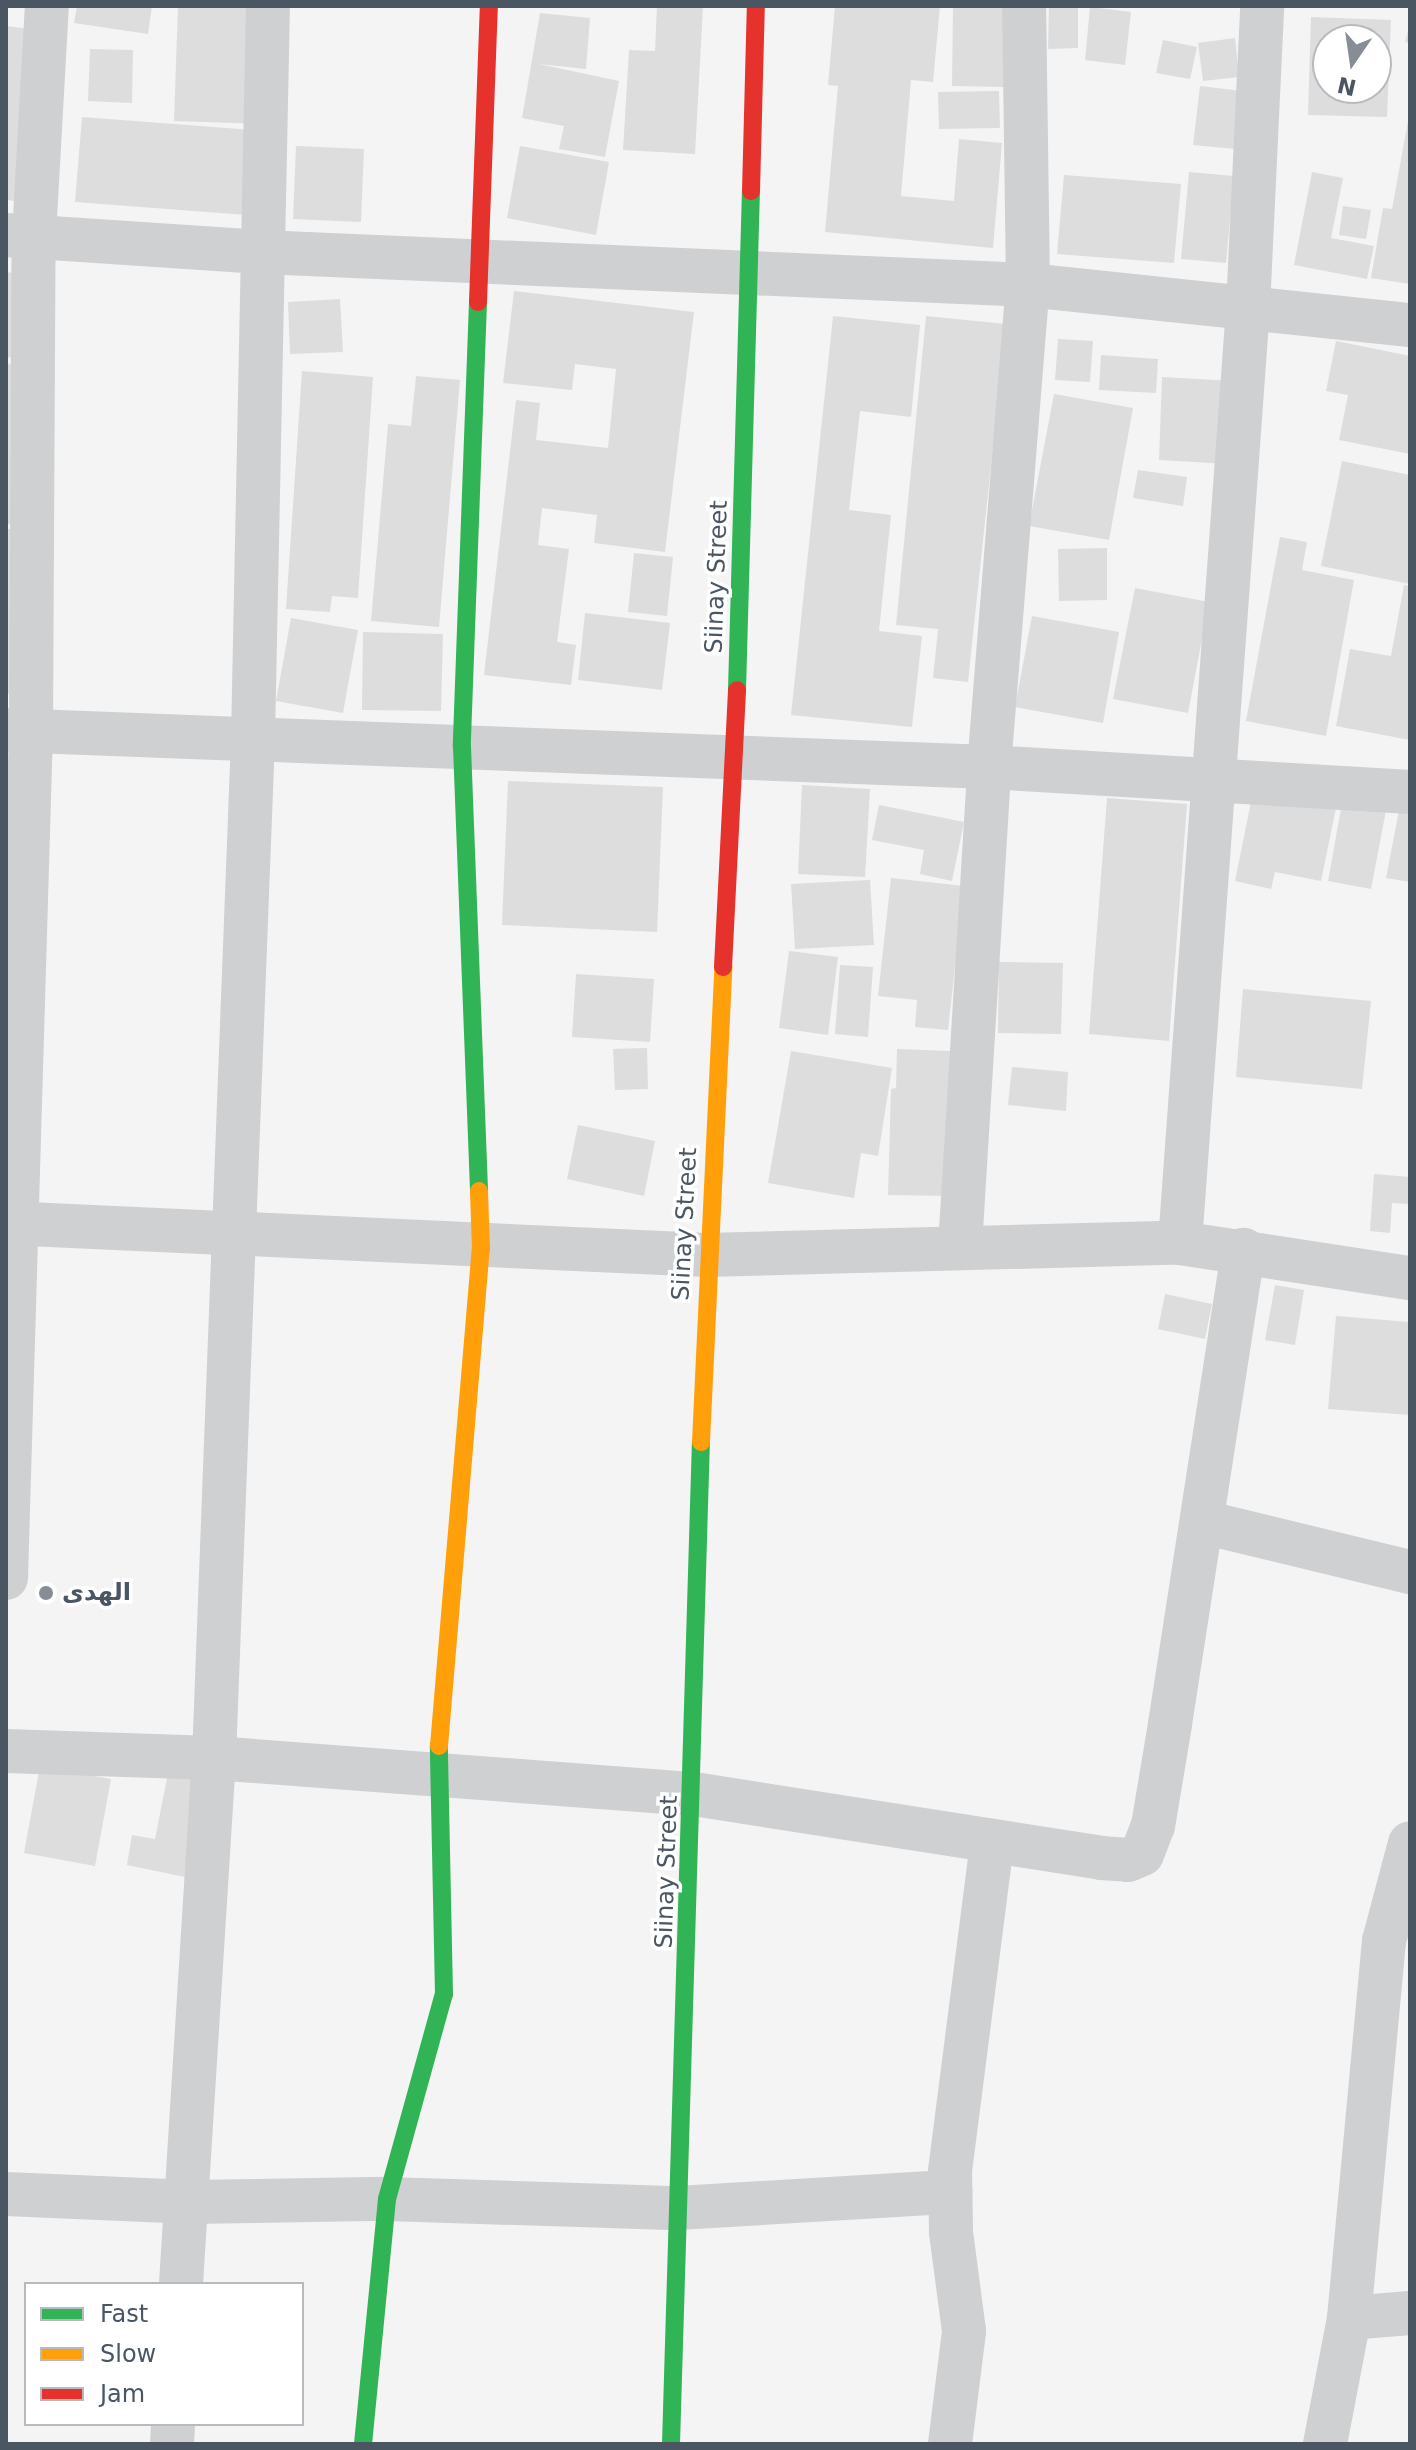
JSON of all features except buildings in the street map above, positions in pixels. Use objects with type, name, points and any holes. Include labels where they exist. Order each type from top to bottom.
[{"type":"street","points":[[6,1578],[19,731],[20,235],[47,6]]},
{"type":"street","points":[[181,2282],[214,1758],[253,738],[268,6]]},
{"type":"street","points":[[363,2444],[387,2199],[444,1994],[437,1774],[481,1249],[462,747],[489,6]]},
{"type":"street","name":"Siinay Street","points":[[671,2444],[694,1794],[706,1255],[735,761],[756,6]]},
{"type":"street","points":[[960,1247],[989,767],[1028,285],[1024,6]]},
{"type":"street","points":[[1180,1243],[1210,780],[1248,308],[1262,6]]},
{"type":"street","points":[[20,235],[261,252],[1028,285],[1410,325]]},
{"type":"street","points":[[19,731],[253,738],[735,761],[989,767],[1410,792]]},
{"type":"street","points":[[12,1224],[234,1233],[481,1249],[706,1255],[1180,1243],[1243,1250],[1410,1278]]},
{"type":"street","points":[[6,1751],[214,1758],[694,1794],[1128,1860],[1142,1854],[1153,1826],[1203,1522],[1243,1250]]},
{"type":"street","points":[[1203,1522],[1410,1572]]},
{"type":"street","points":[[950,2444],[964,2331],[951,2192],[992,1841]]},
{"type":"street","points":[[1325,2444],[1349,2318],[1384,1941],[1410,1843]]},
{"type":"street","points":[[6,2194],[186,2202],[387,2199],[678,2208],[951,2192]]},
{"type":"street","points":[[1349,2318],[1410,2313]]},
{"type":"traffic: fast","points":[[737,690],[751,191]]},
{"type":"traffic: fast","points":[[478,302],[462,747],[479,1191]]},
{"type":"traffic: fast","points":[[671,2444],[701,1442]]},
{"type":"traffic: fast","points":[[363,2444],[387,2199],[444,1994],[439,1746]]},
{"type":"traffic: slow","points":[[701,1442],[723,967]]},
{"type":"traffic: slow","points":[[439,1746],[481,1249],[479,1191]]},
{"type":"traffic: jam","points":[[478,302],[489,6]]},
{"type":"traffic: jam","points":[[751,191],[756,6]]},
{"type":"traffic: jam","points":[[723,967],[737,690]]},
{"type":"place","name":"الهدى","points":[[46,1593]]}]
